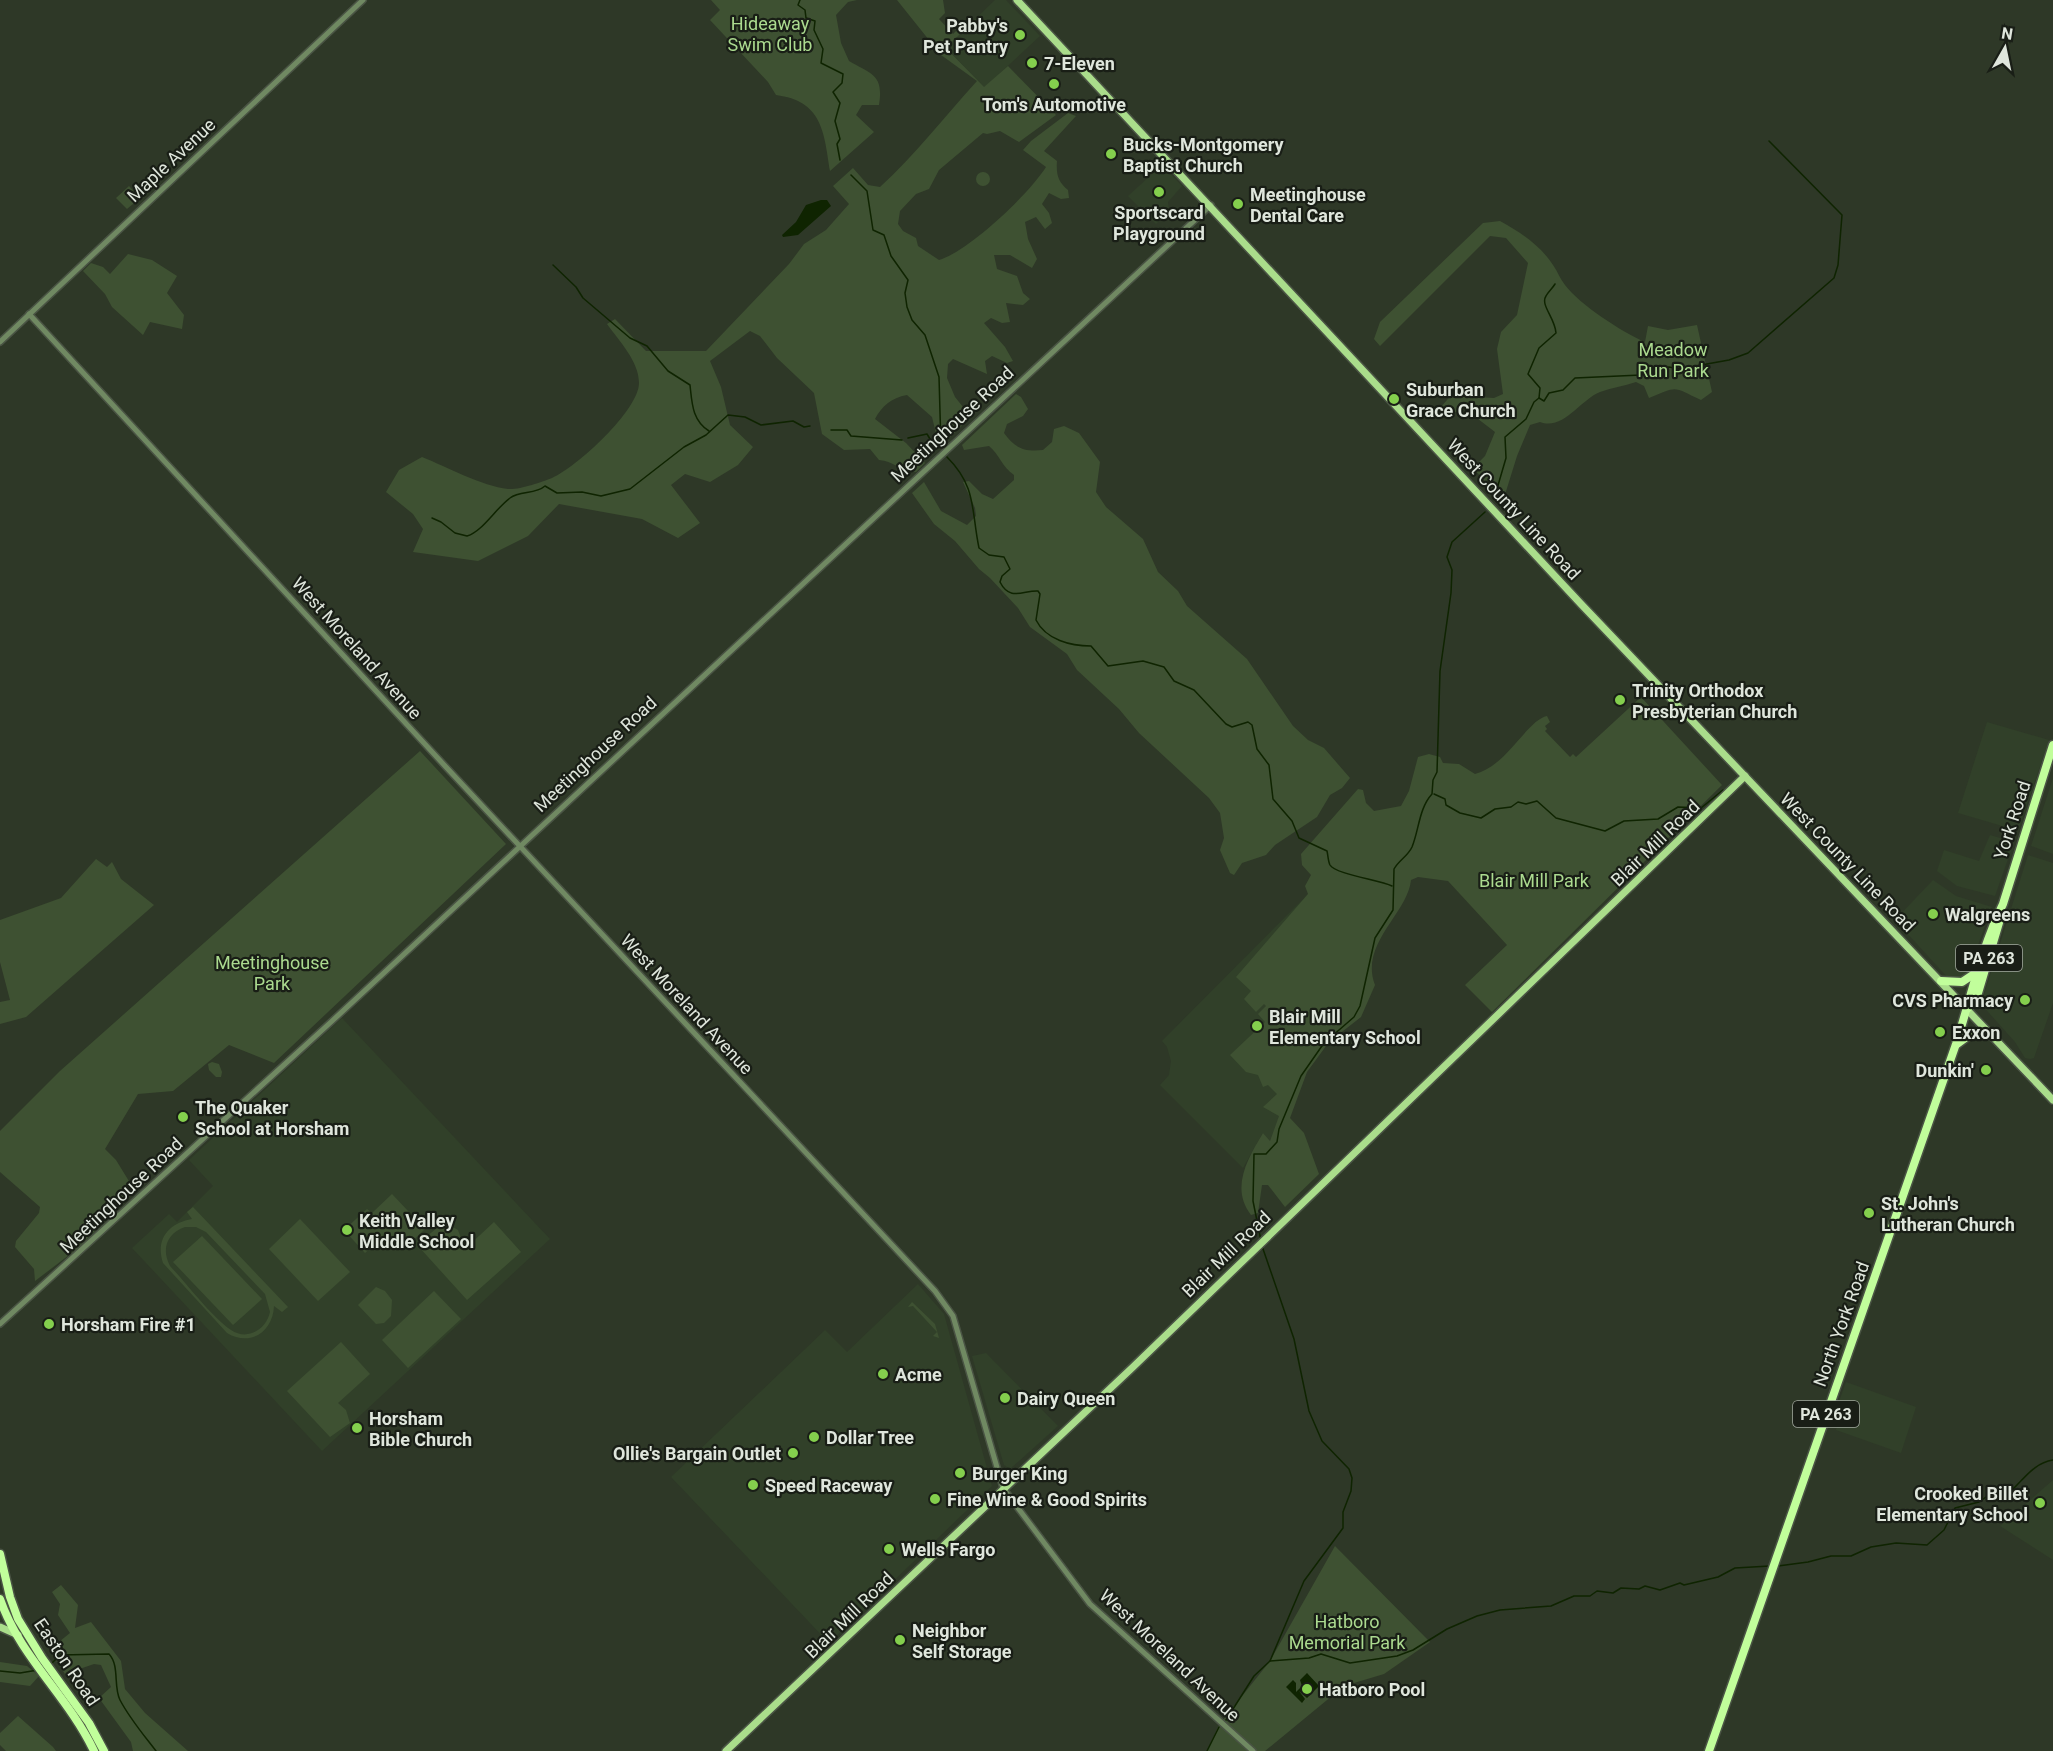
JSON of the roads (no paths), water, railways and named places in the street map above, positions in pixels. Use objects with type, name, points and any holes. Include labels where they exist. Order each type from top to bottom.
[{"type":"highway","name":"York Road","points":[[1967,1010],[1978,993],[1997,935],[2003,904],[2053,745]]},
{"type":"highway","name":"York Road","points":[[1967,1010],[1969,994],[1991,929],[2003,904]]},
{"type":"highway","points":[[1941,981],[1968,980],[1978,969]]},
{"type":"highway","name":"North York Road","points":[[1709,1751],[1967,1010]]},
{"type":"highway","points":[[1956,1044],[1972,1033],[1993,1036]]},
{"type":"highway","name":"Easton Road","points":[[0,1554],[10,1597],[38,1660]]},
{"type":"highway","name":"Easton Road","points":[[0,1599],[14,1633],[52,1680],[94,1751]]},
{"type":"highway","name":"Easton Road","points":[[52,1680],[89,1723],[104,1751]]},
{"type":"main road","name":"West County Line Road","points":[[1017,0],[1211,205],[1502,520],[2053,1100]]},
{"type":"main road","name":"Blair Mill Road","points":[[726,1751],[1501,1015],[1745,776]]},
{"type":"main road","points":[[0,1627],[31,1641]]},
{"type":"street","name":"Maple Avenue","points":[[0,342],[363,0]]},
{"type":"street","name":"Meetinghouse Road","points":[[0,1324],[107,1229],[1211,205]]},
{"type":"street","name":"West Moreland Avenue","points":[[28,314],[945,1303],[953,1316],[1003,1488],[1090,1604],[1253,1751]]},
{"type":"waterway","points":[[800,0],[798,5],[805,10],[806,18],[815,21],[814,30],[823,49],[821,63],[843,74],[842,83],[833,92],[840,103],[835,121],[840,139],[837,144],[840,160]]},
{"type":"waterway","points":[[1539,398],[1544,401],[1549,393],[1563,390],[1575,378],[1641,375],[1669,367],[1679,369],[1729,360],[1748,353],[1834,278],[1838,265],[1842,215],[1769,141]]},
{"type":"waterway","points":[[851,175],[867,191],[873,230],[884,235],[891,256],[908,280],[905,293],[907,307],[912,320],[925,335],[939,377],[941,447]]},
{"type":"waterway","points":[[553,265],[576,287],[583,298],[630,338],[647,346],[668,371],[690,385],[692,405],[696,416],[703,427],[709,431]]},
{"type":"waterway","points":[[1494,499],[1506,458],[1505,437],[1526,419],[1534,402],[1539,398],[1540,388],[1528,374],[1539,348],[1556,333],[1545,303],[1547,295],[1555,284]]},
{"type":"waterway","points":[[432,518],[455,533],[467,536],[484,524],[510,498],[518,494],[537,491],[545,486],[557,493],[582,492],[601,496],[630,489],[684,447],[706,435],[728,415],[745,417],[761,425],[793,421],[804,427],[810,426]]},
{"type":"waterway","points":[[831,430],[847,430],[851,436],[902,440]]},
{"type":"waterway","points":[[908,438],[927,434],[933,444],[940,445]]},
{"type":"waterway","points":[[947,457],[957,468],[968,489],[979,548],[989,555],[1004,557],[1010,569],[1002,576],[1000,582],[1004,588],[1008,592],[1017,594],[1033,591],[1038,591],[1040,594],[1036,620],[1040,627],[1053,637],[1067,643],[1091,646],[1108,666],[1143,661],[1164,667],[1174,681],[1194,690],[1226,724],[1232,727],[1248,722],[1252,725],[1257,749],[1269,765],[1273,799],[1292,821],[1299,838],[1327,851],[1329,863],[1334,868],[1392,886]]},
{"type":"waterway","points":[[1261,1241],[1253,1201],[1254,1154],[1266,1154],[1277,1142],[1279,1129],[1301,1076],[1324,1043],[1354,1017],[1360,1006],[1375,938],[1393,910],[1394,869],[1412,847],[1422,812],[1432,794],[1433,780],[1437,772],[1440,671],[1451,593],[1452,570],[1447,557],[1452,542],[1485,512]]},
{"type":"waterway","points":[[1434,794],[1445,799],[1446,805],[1460,813],[1481,818],[1495,809],[1511,807],[1518,802],[1526,804],[1537,801],[1556,818],[1605,831],[1624,821],[1658,819],[1678,807],[1701,808],[1723,790]]},
{"type":"waterway","points":[[1262,1246],[1294,1339],[1309,1411],[1322,1441],[1349,1469],[1352,1478],[1351,1491],[1343,1512],[1343,1528],[1304,1581],[1270,1661]]},
{"type":"waterway","points":[[1778,1566],[1831,1556],[1851,1556],[1871,1547],[1896,1543],[1927,1545],[1944,1530],[1955,1508],[1979,1502],[1993,1492],[2011,1491],[2040,1464],[2053,1460]]},
{"type":"waterway","points":[[1226,1720],[1254,1676],[1270,1661],[1309,1658],[1321,1654],[1350,1663],[1397,1656],[1413,1650],[1447,1629],[1477,1616],[1500,1610],[1551,1606],[1574,1596],[1590,1596],[1597,1591],[1613,1593],[1621,1588],[1639,1589],[1645,1586],[1660,1590],[1680,1583],[1684,1585],[1718,1577],[1735,1568],[1770,1566]]},
{"type":"waterway","points":[[50,1665],[60,1655],[109,1654],[114,1664],[120,1700],[156,1751]]},
{"type":"waterway","points":[[0,1671],[20,1673],[38,1670]]},
{"type":"waterway","points":[[1207,1751],[1219,1727]]},
{"type":"place","name":"Pabby's Pet Pantry","points":[[1020,35]]},
{"type":"place","name":"7-Eleven","points":[[1032,63]]},
{"type":"place","name":"Tom's Automotive","points":[[1054,84]]},
{"type":"place","name":"Bucks-Montgomery Baptist Church","points":[[1111,154]]},
{"type":"place","name":"Sportscard Playground","points":[[1159,192]]},
{"type":"place","name":"Meetinghouse Dental Care","points":[[1238,204]]},
{"type":"place","name":"Suburban Grace Church","points":[[1394,399]]},
{"type":"place","name":"Trinity Orthodox Presbyterian Church","points":[[1620,700]]},
{"type":"place","name":"Walgreens","points":[[1933,914]]},
{"type":"place","name":"CVS Pharmacy","points":[[2025,1000]]},
{"type":"place","name":"Blair Mill Elementary School","points":[[1257,1026]]},
{"type":"place","name":"Exxon","points":[[1940,1032]]},
{"type":"place","name":"Dunkin'","points":[[1986,1070]]},
{"type":"place","name":"The Quaker School at Horsham","points":[[183,1117]]},
{"type":"place","name":"St. John's Lutheran Church","points":[[1869,1213]]},
{"type":"place","name":"Keith Valley Middle School","points":[[347,1230]]},
{"type":"place","name":"Horsham Fire #1","points":[[49,1324]]},
{"type":"place","name":"Acme","points":[[883,1374]]},
{"type":"place","name":"Dairy Queen","points":[[1005,1398]]},
{"type":"place","name":"Horsham Bible Church","points":[[357,1428]]},
{"type":"place","name":"Dollar Tree","points":[[814,1437]]},
{"type":"place","name":"Ollie's Bargain Outlet","points":[[793,1453]]},
{"type":"place","name":"Burger King","points":[[960,1473]]},
{"type":"place","name":"Speed Raceway","points":[[753,1485]]},
{"type":"place","name":"Fine Wine & Good Spirits","points":[[935,1499]]},
{"type":"place","name":"Crooked Billet Elementary School","points":[[2040,1503]]},
{"type":"place","name":"Wells Fargo","points":[[889,1549]]},
{"type":"place","name":"Neighbor Self Storage","points":[[900,1640]]},
{"type":"place","name":"Hatboro Pool","points":[[1307,1689]]},
{"type":"park label","name":"Hideaway Swim Club","points":[[770,33]]},
{"type":"park label","name":"Meadow Run Park","points":[[1673,359]]},
{"type":"park label","name":"Blair Mill Park","points":[[1534,880]]},
{"type":"park label","name":"Meetinghouse Park","points":[[272,972]]},
{"type":"park label","name":"Hatboro Memorial Park","points":[[1347,1631]]}]
